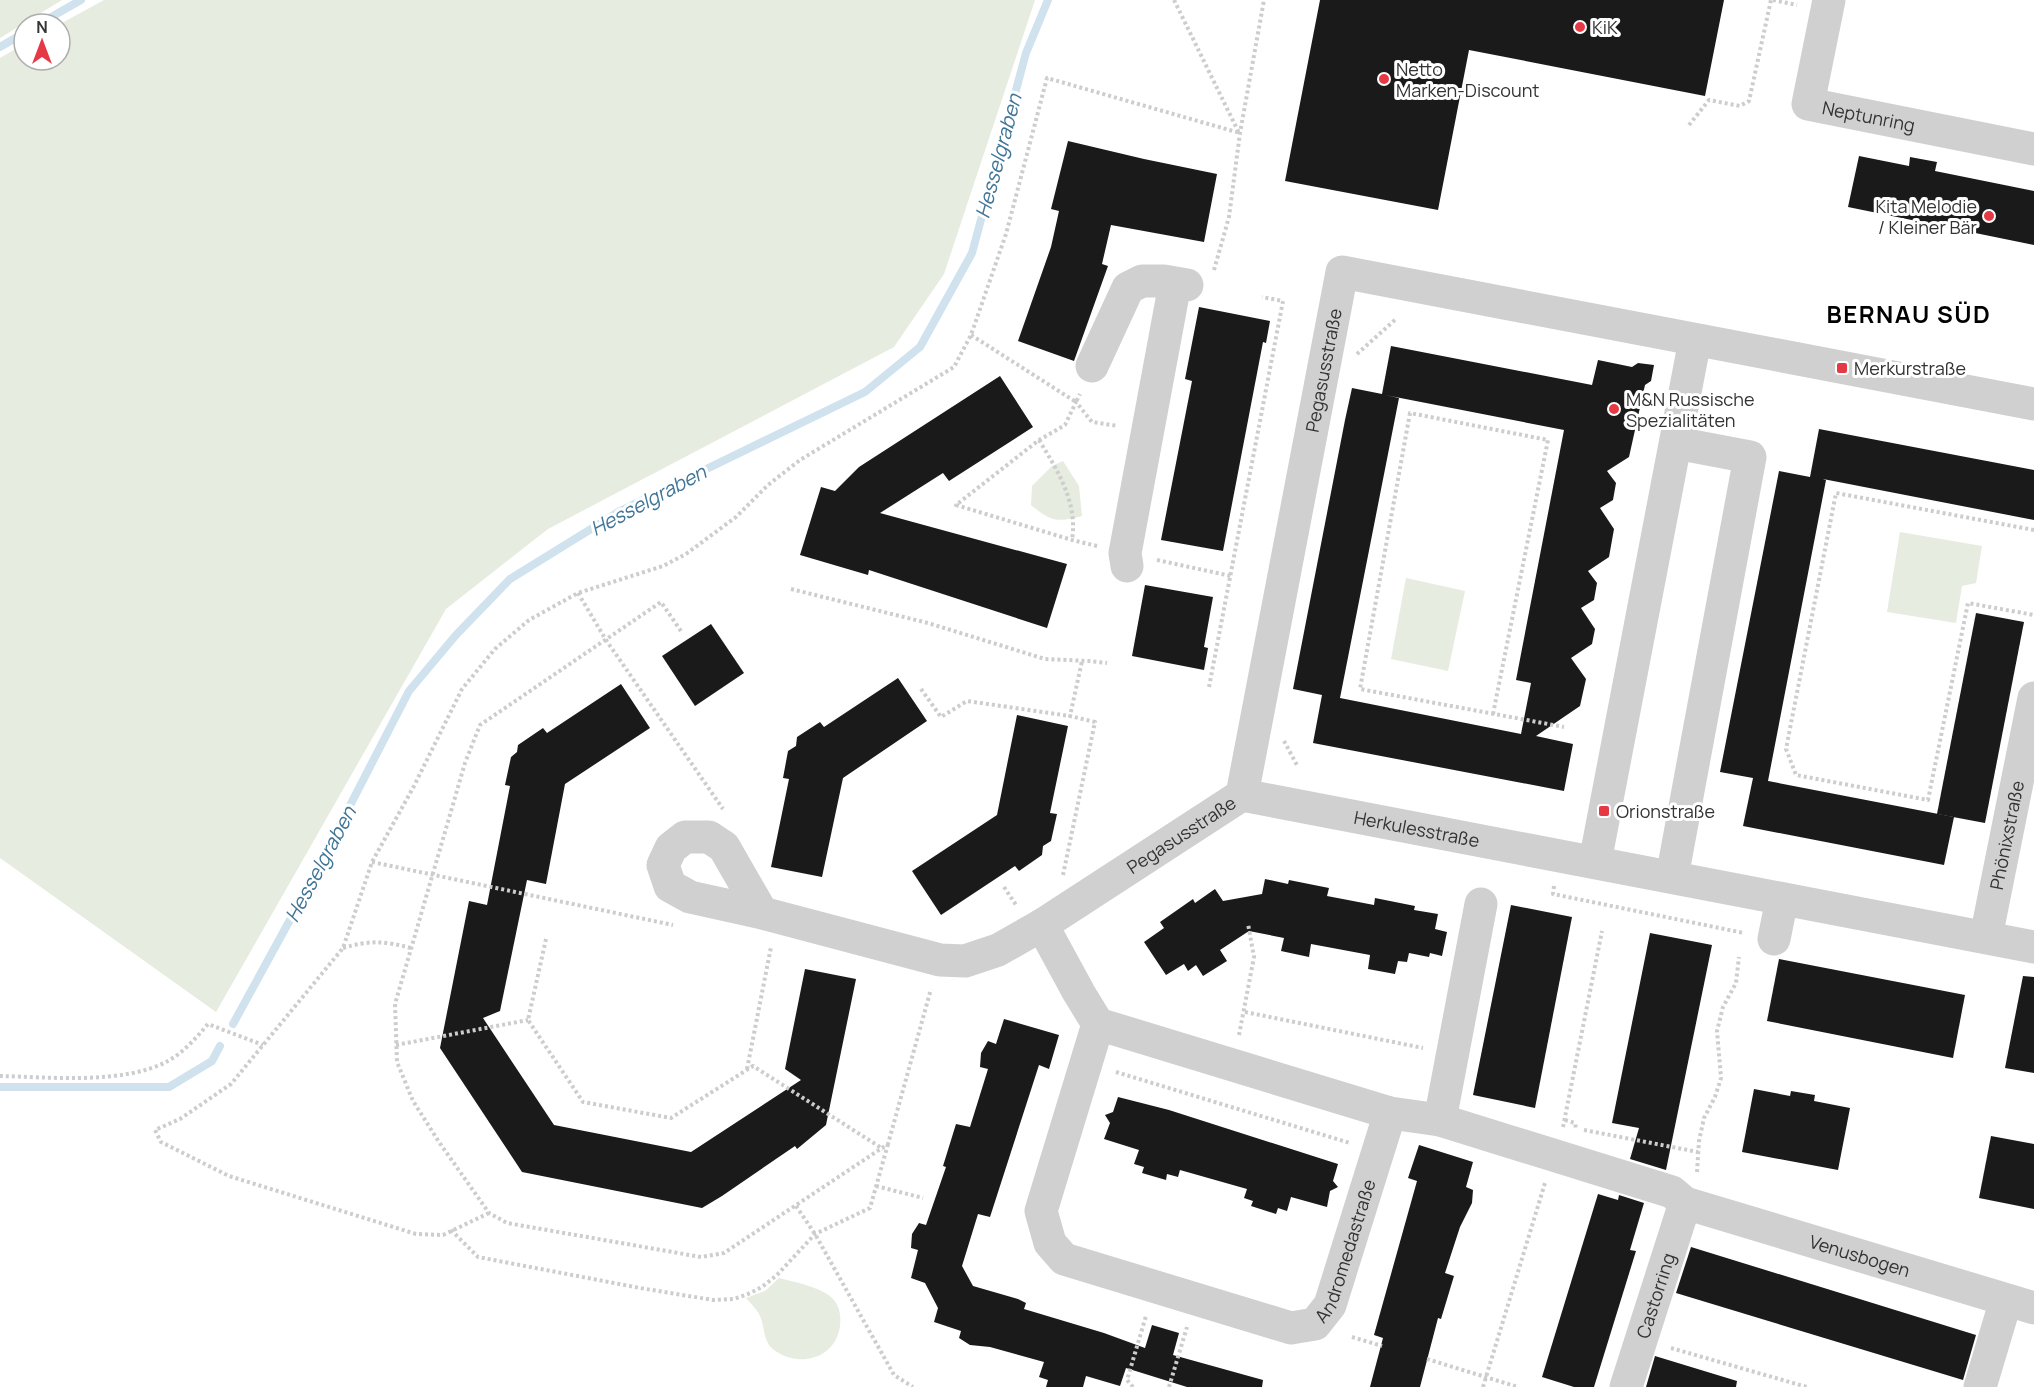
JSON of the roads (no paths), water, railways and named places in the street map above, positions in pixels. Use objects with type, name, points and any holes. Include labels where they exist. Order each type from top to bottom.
[{"type":"street","name":"Neptunring","points":[[1829,0],[1808,104],[2034,149]]},
{"type":"street","name":"Pegasusstraße","points":[[761,928],[940,960],[965,961],[998,950],[1042,925],[1242,795],[1342,272],[1695,340]]},
{"type":"street","points":[[1092,366],[1128,288],[1142,281],[1164,281],[1191,287],[1148,432],[1126,560]]},
{"type":"street","points":[[1595,862],[1695,340],[2034,404]]},
{"type":"street","points":[[1672,877],[1750,457],[1676,443]]},
{"type":"street","name":"Phönixstraße","points":[[1986,938],[2034,698]]},
{"type":"street","name":"Herkulesstraße","points":[[1242,795],[2034,947]]},
{"type":"street","points":[[1774,939],[1782,899]]},
{"type":"street","points":[[1440,1120],[1481,904]]},
{"type":"street","points":[[1042,925],[1098,1024],[1390,1113]]},
{"type":"street","name":"Andromedastraße","points":[[1098,1024],[1041,1211],[1050,1243],[1064,1259],[1291,1328],[1315,1324],[1330,1305],[1390,1113]]},
{"type":"street","name":"Venusbogen","points":[[1390,1113],[1440,1120],[1672,1192],[1685,1203],[2020,1304]]},
{"type":"street","name":"Castorring","points":[[1626,1387],[1685,1203]]},
{"type":"street","points":[[1980,1387],[2020,1304]]},
{"type":"waterway","points":[[60,12],[81,0]]},
{"type":"waterway","name":"Hesselgraben","points":[[233,1024],[308,887],[409,691],[456,635],[510,579],[620,511],[865,392],[920,347],[972,253],[1026,53],[1048,0]]},
{"type":"waterway","points":[[0,47],[12,40]]},
{"type":"waterway","name":"Hesselgraben","points":[[0,1087],[169,1087],[212,1061],[220,1046]]},
{"type":"place","name":"KiK","points":[[1580,27]]},
{"type":"place","name":"Netto Marken-Discount","points":[[1384,79]]},
{"type":"place","name":"Kita Melodie / Kleiner Bär","points":[[1989,216]]},
{"type":"place","name":"Merkurstraße","points":[[1842,368]]},
{"type":"place","name":"M&N Russische Spezialitäten","points":[[1614,409]]},
{"type":"place","name":"Orionstraße","points":[[1604,811]]},
{"type":"district","name":"BERNAU SÜD","points":[[1909,313]]}]
